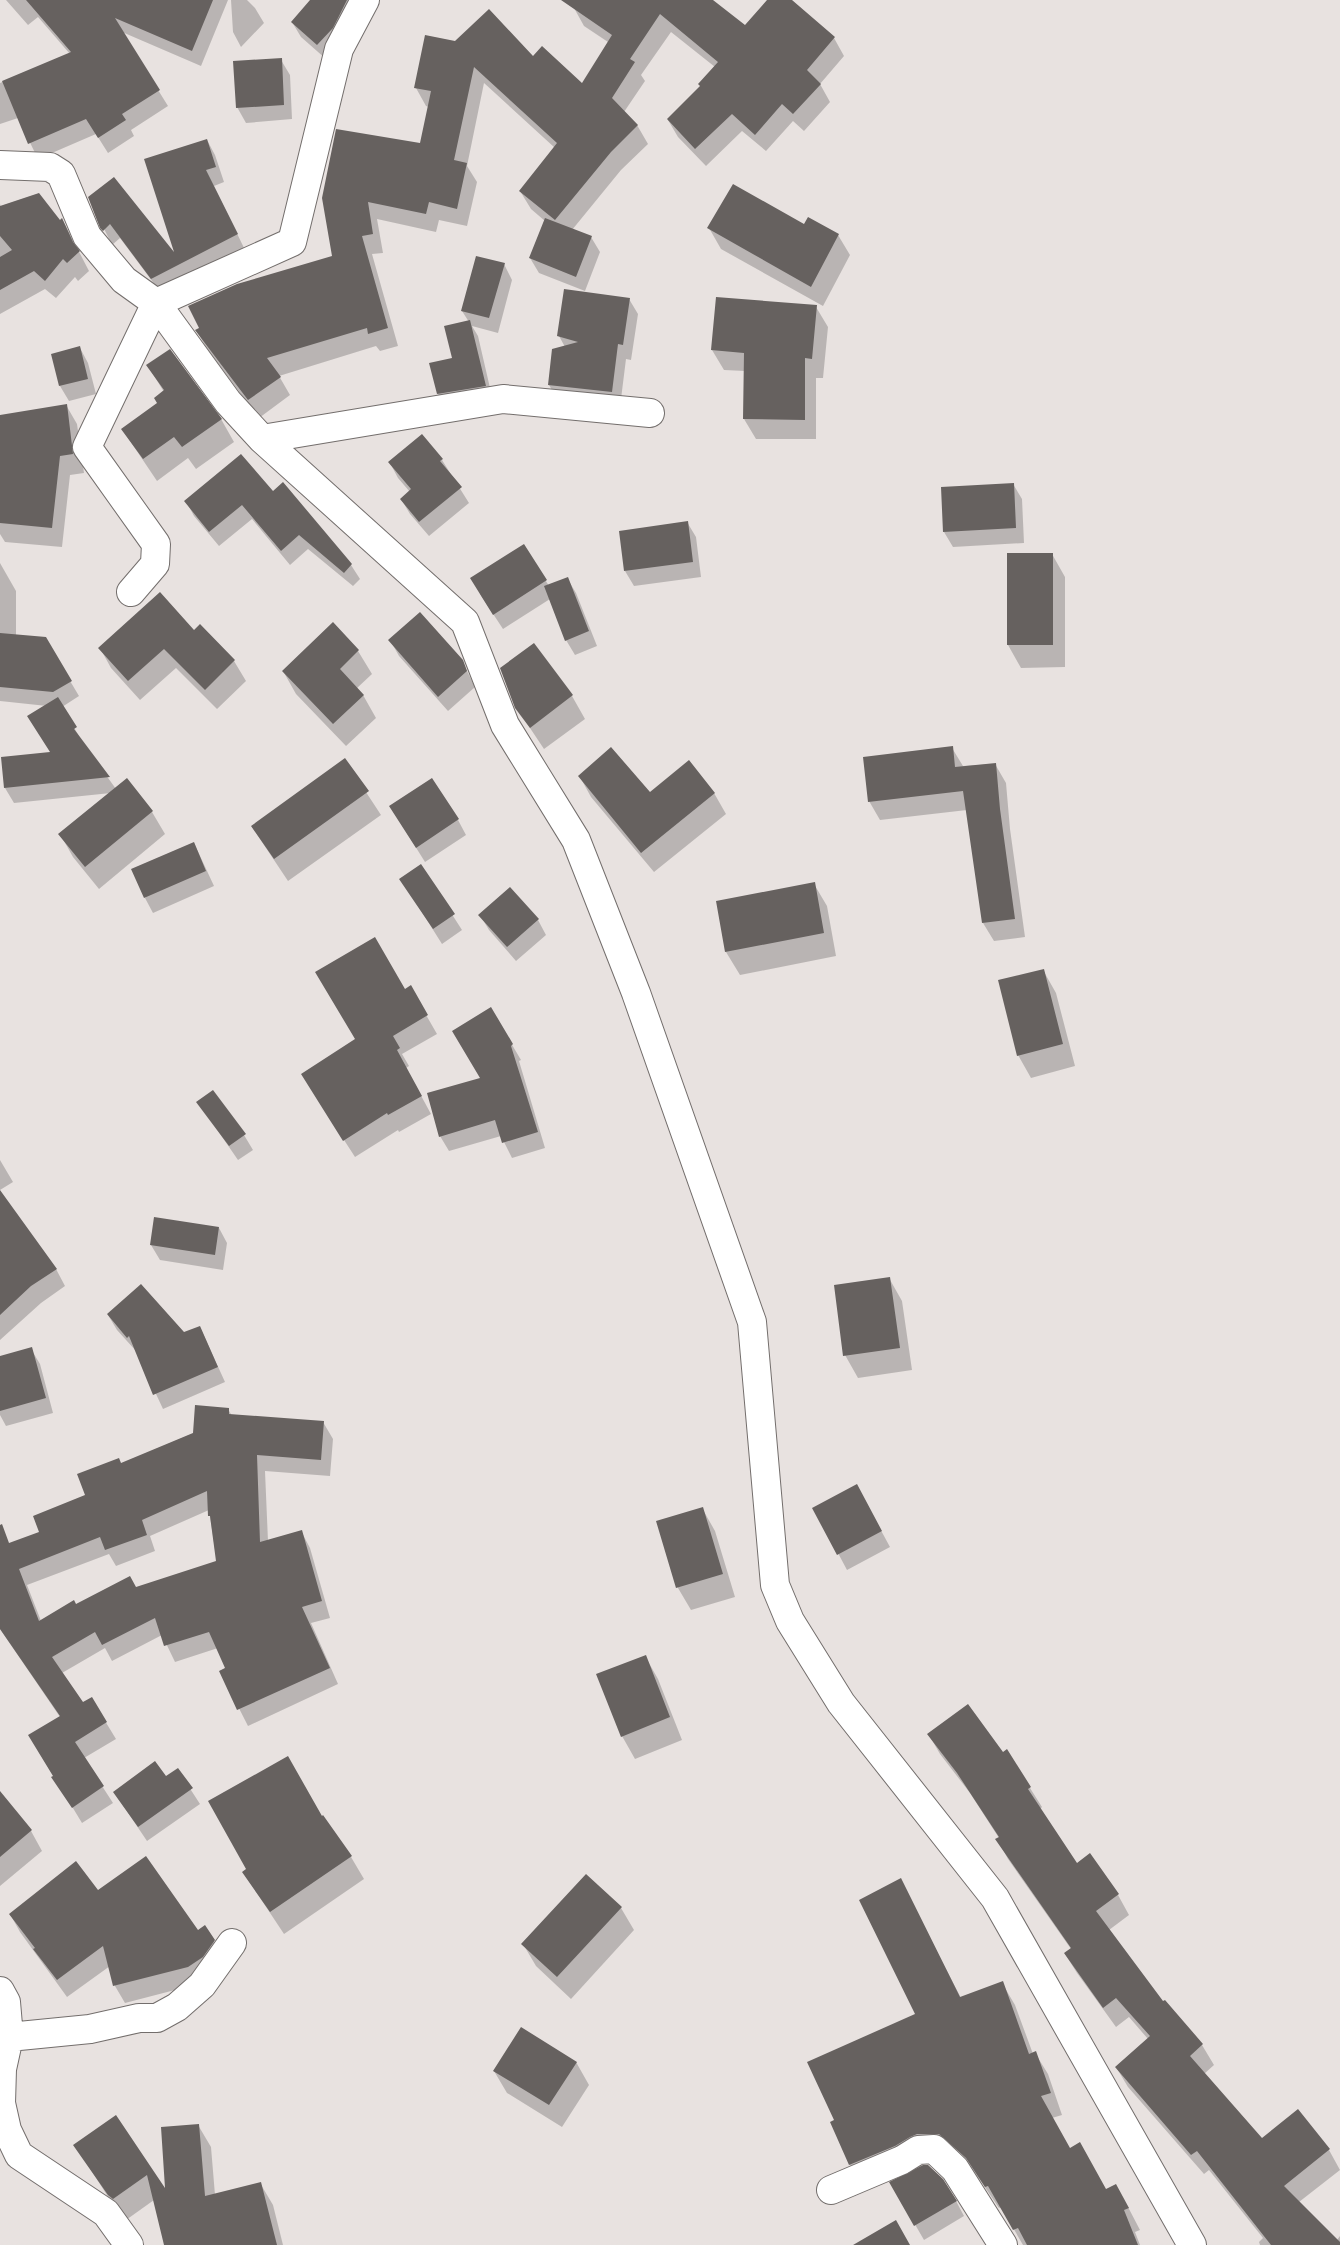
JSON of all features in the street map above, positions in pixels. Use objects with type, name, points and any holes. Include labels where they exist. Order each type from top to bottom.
[{"type":"street","points":[[131,592],[155,564],[156,544],[86,447],[156,303],[292,242],[339,49],[365,0]]},
{"type":"street","points":[[0,165],[50,167],[61,174],[87,236],[124,280],[156,303],[228,402],[262,439],[465,622],[505,725],[576,840],[636,994],[752,1322],[775,1585],[790,1621],[841,1703],[995,1898],[1192,2245]]},
{"type":"street","points":[[262,439],[503,399],[650,413]]},
{"type":"street","points":[[9,2037],[90,2029],[139,2018],[157,2018],[177,2007],[202,1984],[232,1943]]},
{"type":"street","points":[[0,1991],[6,2002],[9,2037],[2,2069],[1,2103],[8,2130],[19,2154],[106,2213],[129,2245]]},
{"type":"street","points":[[831,2190],[902,2160],[918,2150],[934,2149],[955,2169],[1003,2245]]},
{"type":"building","points":[[26,0],[213,0],[192,51],[115,18],[160,90],[122,114],[126,120],[98,138],[86,119],[28,144],[2,81],[71,52]]},
{"type":"building","points":[[310,0],[347,0],[333,28],[317,45],[291,22]]},
{"type":"building","points":[[561,0],[713,0],[745,25],[767,0],[792,0],[835,37],[807,70],[821,84],[793,114],[782,104],[755,135],[732,114],[695,149],[667,119],[700,86],[698,84],[718,62],[660,14],[630,59],[635,62],[612,98],[638,125],[611,152],[555,220],[519,191],[557,143],[474,67],[454,160],[467,163],[457,209],[429,202],[426,214],[368,202],[373,234],[362,236],[388,328],[368,334],[367,328],[267,358],[281,377],[248,400],[195,330],[199,328],[188,306],[237,284],[332,256],[322,198],[336,129],[420,143],[431,91],[414,88],[425,35],[455,41],[489,9],[533,56],[542,46],[582,83],[612,35]]},
{"type":"building","points":[[282,58],[284,105],[236,108],[233,61]]},
{"type":"building","points":[[207,139],[216,167],[206,170],[238,234],[151,279],[110,224],[103,231],[100,228],[88,197],[114,177],[174,252],[144,159]]},
{"type":"building","points":[[733,184],[804,224],[808,217],[839,234],[811,287],[707,228]]},
{"type":"building","points":[[39,193],[60,220],[62,218],[73,242],[80,251],[67,263],[63,259],[45,281],[34,271],[0,290],[0,257],[12,250],[0,236],[0,206]]},
{"type":"building","points":[[545,218],[592,236],[576,277],[529,258]]},
{"type":"building","points":[[476,256],[505,263],[489,318],[461,311]]},
{"type":"building","points":[[564,289],[630,298],[623,345],[618,344],[612,392],[548,385],[552,349],[578,342],[557,336]]},
{"type":"building","points":[[716,297],[817,305],[812,359],[805,358],[805,420],[743,419],[744,353],[711,350]]},
{"type":"building","points":[[470,320],[486,386],[437,394],[429,363],[452,358],[444,326]]},
{"type":"building","points":[[80,346],[88,379],[59,386],[51,354]]},
{"type":"building","points":[[170,349],[222,419],[182,447],[174,437],[143,459],[121,429],[157,403],[154,398],[164,390],[146,365]]},
{"type":"building","points":[[67,404],[73,454],[60,456],[52,528],[0,523],[0,415]]},
{"type":"building","points":[[422,434],[443,459],[440,461],[462,487],[419,522],[400,499],[411,489],[388,462]]},
{"type":"building","points":[[241,454],[273,491],[283,482],[352,564],[344,573],[299,535],[281,551],[242,505],[209,532],[184,501]]},
{"type":"building","points":[[1014,483],[1016,528],[943,532],[941,487]]},
{"type":"building","points":[[688,521],[693,562],[624,571],[619,531]]},
{"type":"building","points":[[524,544],[547,580],[493,615],[470,578]]},
{"type":"building","points":[[1007,553],[1053,553],[1053,645],[1007,645]]},
{"type":"building","points":[[568,577],[589,631],[565,641],[544,586]]},
{"type":"building","points":[[160,592],[194,630],[200,624],[235,660],[205,690],[164,649],[128,681],[98,648]]},
{"type":"building","points":[[420,612],[463,660],[467,671],[438,697],[388,640]]},
{"type":"building","points":[[333,622],[359,650],[340,669],[364,695],[333,724],[282,671]]},
{"type":"building","points":[[0,633],[46,637],[72,681],[53,692],[0,687]]},
{"type":"building","points":[[534,643],[573,695],[530,728],[515,708],[500,668]]},
{"type":"building","points":[[58,697],[77,727],[74,729],[110,777],[4,788],[1,757],[50,752],[27,716]]},
{"type":"building","points":[[953,746],[955,767],[996,763],[1000,809],[1015,919],[982,923],[963,791],[868,802],[863,757]]},
{"type":"building","points":[[611,747],[650,792],[689,760],[715,793],[641,853],[578,776]]},
{"type":"building","points":[[345,758],[369,791],[274,859],[251,826]]},
{"type":"building","points":[[127,778],[153,811],[85,867],[58,834]]},
{"type":"building","points":[[432,778],[459,819],[416,848],[389,806]]},
{"type":"building","points":[[194,842],[206,871],[144,898],[131,869]]},
{"type":"building","points":[[421,864],[455,914],[433,929],[399,879]]},
{"type":"building","points":[[815,882],[824,933],[725,952],[716,901]]},
{"type":"building","points":[[510,887],[539,919],[507,947],[478,915]]},
{"type":"building","points":[[375,937],[405,989],[411,985],[428,1015],[393,1036],[400,1048],[397,1050],[422,1096],[388,1115],[387,1113],[343,1141],[301,1074],[355,1039],[315,972]]},
{"type":"building","points":[[1044,969],[1063,1044],[1017,1056],[998,980]]},
{"type":"building","points":[[491,1007],[513,1044],[511,1046],[538,1132],[502,1143],[495,1120],[439,1137],[427,1093],[480,1078],[452,1031]]},
{"type":"building","points":[[213,1090],[246,1134],[229,1146],[196,1102]]},
{"type":"building","points":[[0,1190],[57,1269],[31,1286],[0,1315]]},
{"type":"building","points":[[154,1217],[219,1227],[215,1255],[150,1245]]},
{"type":"building","points":[[890,1277],[900,1348],[843,1356],[834,1285]]},
{"type":"building","points":[[141,1284],[184,1332],[200,1326],[218,1367],[153,1395],[129,1336],[127,1338],[107,1314]]},
{"type":"building","points":[[32,1347],[46,1398],[0,1411],[0,1356]]},
{"type":"building","points":[[195,1405],[229,1408],[229,1414],[324,1421],[321,1460],[257,1455],[260,1542],[302,1530],[322,1601],[302,1607],[330,1668],[237,1710],[219,1671],[225,1668],[209,1632],[164,1646],[155,1618],[102,1645],[95,1632],[52,1657],[83,1702],[92,1697],[107,1722],[75,1742],[104,1786],[72,1808],[51,1777],[53,1776],[28,1735],[60,1716],[0,1629],[0,1525],[2,1524],[9,1543],[39,1532],[33,1516],[85,1495],[77,1474],[119,1458],[121,1463],[193,1433]],"holes":[[[207,1491],[208,1516],[210,1516],[216,1561],[136,1587],[130,1576],[76,1604],[74,1600],[39,1621],[19,1569],[100,1537],[105,1550],[147,1535],[142,1520]]]},
{"type":"building","points":[[857,1484],[882,1531],[837,1555],[812,1508]]},
{"type":"building","points":[[703,1507],[723,1574],[676,1588],[656,1521]]},
{"type":"building","points":[[646,1655],[670,1717],[621,1737],[596,1674]]},
{"type":"building","points":[[968,1704],[1003,1752],[1007,1749],[1031,1787],[1028,1789],[1077,1863],[1090,1853],[1119,1894],[1096,1911],[1163,2001],[1165,2000],[1203,2044],[1190,2056],[1262,2138],[1298,2109],[1330,2149],[1284,2186],[1340,2242],[1340,2245],[1271,2245],[1197,2151],[1191,2155],[1115,2067],[1150,2036],[1116,1998],[1103,2008],[1064,1953],[1071,1948],[995,1839],[999,1837],[957,1773],[927,1734]]},
{"type":"building","points":[[288,1756],[322,1816],[352,1856],[270,1912],[242,1872],[246,1869],[208,1801]]},
{"type":"building","points":[[155,1761],[166,1776],[178,1768],[193,1788],[138,1827],[113,1792]]},
{"type":"building","points":[[0,1791],[32,1830],[0,1857]]},
{"type":"building","points":[[146,1856],[198,1930],[205,1925],[215,1940],[203,1957],[188,1967],[113,1986],[103,1946],[57,1980],[9,1914],[76,1861],[98,1890]]},
{"type":"building","points":[[586,1874],[622,1907],[557,1977],[521,1944]]},
{"type":"building","points":[[901,1878],[960,1997],[1003,1981],[1029,2054],[1036,2051],[1051,2093],[1041,2096],[1070,2148],[1080,2142],[1106,2189],[1116,2184],[1129,2208],[1124,2210],[1138,2245],[1027,2245],[1018,2228],[1013,2230],[988,2186],[985,2187],[966,2158],[939,2134],[917,2134],[895,2146],[849,2165],[830,2122],[834,2120],[807,2062],[915,2014],[859,1900]]},
{"type":"building","points":[[521,2027],[577,2062],[549,2105],[493,2071]]},
{"type":"building","points":[[116,2115],[165,2188],[161,2127],[199,2124],[205,2196],[261,2182],[277,2245],[164,2245],[147,2175],[113,2199],[108,2195],[73,2145]]},
{"type":"building","points":[[923,2165],[928,2165],[943,2179],[957,2201],[914,2226],[889,2182]]},
{"type":"building","points":[[896,2220],[910,2245],[853,2245]]}]
